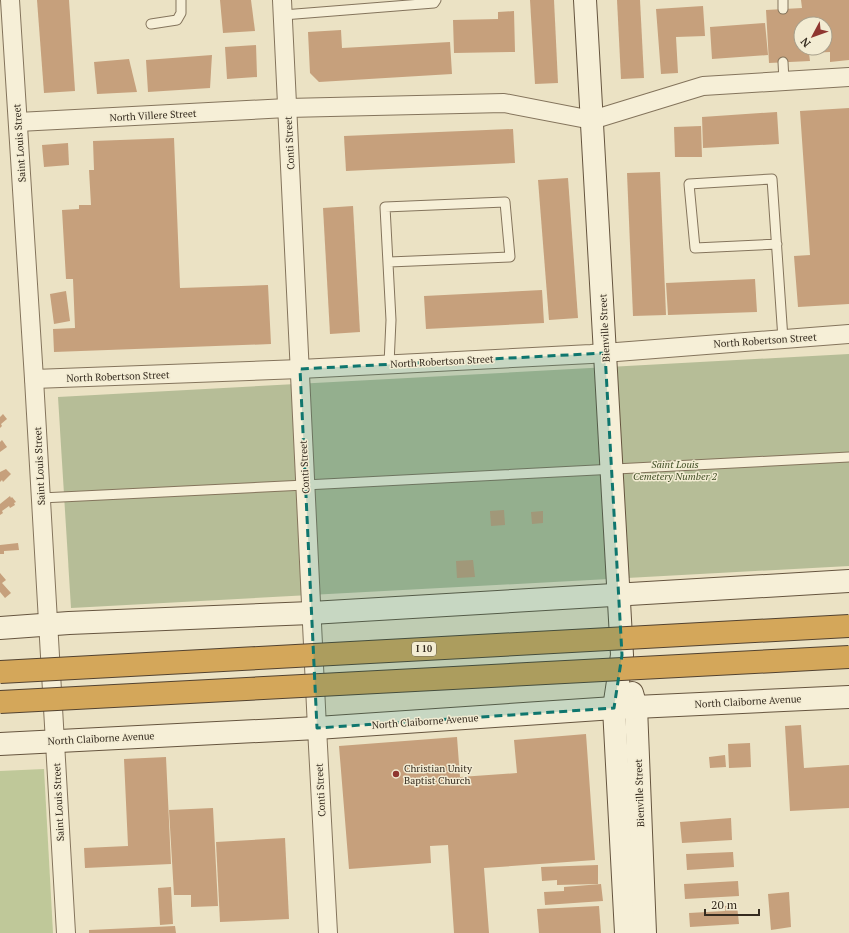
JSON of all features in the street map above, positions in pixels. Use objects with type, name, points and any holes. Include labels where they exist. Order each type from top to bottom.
[{"type":"highway","name":"I 10","points":[[0,672],[849,626]]},
{"type":"highway","points":[[0,702],[849,657]]},
{"type":"main road","name":"Bienville Street","points":[[585,0],[622,655],[636,707],[645,933]]},
{"type":"main road","points":[[0,628],[311,613],[618,596],[849,581]]},
{"type":"main road","name":"Bienville Street","points":[[622,655],[614,708],[626,933]]},
{"type":"main road","name":"North Claiborne Avenue","points":[[0,744],[317,728],[614,708],[849,697]]},
{"type":"street","name":"Saint Louis Street","points":[[10,0],[34,379],[66,933]]},
{"type":"street","name":"Conti Street","points":[[282,8],[328,933]]},
{"type":"street","points":[[592,120],[703,86],[849,77]]},
{"type":"street","name":"North Villere Street","points":[[18,122],[287,108],[504,103],[592,120]]},
{"type":"street","name":"North Robertson Street","points":[[34,379],[300,369],[605,353],[849,334]]},
{"type":"lane","points":[[151,24],[177,20],[181,13],[181,0]]},
{"type":"lane","points":[[282,8],[434,3],[436,0]]},
{"type":"lane","points":[[783,62],[784,81]]},
{"type":"lane","points":[[777,244],[695,248],[689,184],[772,179],[777,244],[783,339]]},
{"type":"lane","points":[[389,262],[510,258],[505,202],[385,207],[391,320],[389,364]]},
{"type":"lane","points":[[41,498],[849,457]]},
{"type":"highlighted area","points":[[605,353],[622,655],[614,708],[317,728],[300,369]]},
{"type":"green space","name":"Saint Louis Cemetery Number 2","points":[[849,354],[849,566],[71,608],[58,397]]},
{"type":"green space","points":[[44,769],[53,933],[0,933],[0,771]]},
{"type":"building","points":[[37,0],[69,0],[75,91],[44,93]]},
{"type":"building","points":[[220,0],[251,0],[255,31],[223,33]]},
{"type":"building","points":[[530,0],[554,0],[558,83],[535,84]]},
{"type":"building","points":[[617,0],[640,0],[644,78],[621,79]]},
{"type":"building","points":[[801,0],[849,0],[849,60],[830,62],[830,56],[833,56],[833,16],[793,16],[793,56],[809,56],[810,61],[769,63],[766,10],[802,8]]},
{"type":"building","points":[[703,6],[705,36],[676,37],[678,73],[661,74],[656,9]]},
{"type":"building","points":[[514,11],[515,52],[454,53],[453,20],[498,19],[498,12]]},
{"type":"building","points":[[765,23],[768,55],[712,59],[710,27]]},
{"type":"building","points":[[341,30],[342,48],[450,42],[452,74],[319,82],[310,73],[308,32]]},
{"type":"building","points":[[256,45],[257,77],[227,79],[225,47]]},
{"type":"building","points":[[212,55],[210,88],[148,92],[146,60]]},
{"type":"building","points":[[129,59],[137,92],[97,94],[94,62]]},
{"type":"building","points":[[849,108],[849,304],[798,307],[794,256],[810,255],[800,111]]},
{"type":"building","points":[[777,112],[779,144],[703,148],[702,117]]},
{"type":"building","points":[[701,126],[702,157],[675,157],[674,127]]},
{"type":"building","points":[[513,129],[515,163],[346,171],[344,136]]},
{"type":"building","points":[[174,138],[180,288],[268,285],[271,344],[54,352],[53,329],[75,328],[73,279],[66,279],[62,210],[79,209],[79,205],[91,205],[89,170],[94,170],[93,141]]},
{"type":"building","points":[[68,143],[69,165],[44,167],[42,145]]},
{"type":"building","points":[[660,172],[666,315],[633,316],[627,173]]},
{"type":"building","points":[[568,178],[578,318],[549,320],[538,180]]},
{"type":"building","points":[[353,206],[360,332],[330,334],[323,208]]},
{"type":"building","points":[[755,279],[757,312],[668,315],[666,283]]},
{"type":"building","points":[[542,290],[544,323],[426,329],[424,296]]},
{"type":"building","points":[[66,291],[70,321],[54,324],[50,294]]},
{"type":"building","points":[[3,414],[7,419],[1,424],[2,426],[0,428],[0,417]]},
{"type":"building","points":[[2,440],[7,447],[0,452],[0,442]]},
{"type":"building","points":[[6,469],[11,474],[3,482],[2,480],[0,482],[0,472]]},
{"type":"building","points":[[10,496],[16,502],[14,503],[15,505],[10,508],[9,506],[2,511],[3,513],[0,515],[0,504]]},
{"type":"building","points":[[504,510],[505,525],[491,526],[490,511]]},
{"type":"building","points":[[543,511],[543,523],[532,524],[531,512]]},
{"type":"building","points":[[18,543],[19,550],[4,551],[4,554],[0,554],[0,545]]},
{"type":"building","points":[[473,560],[475,577],[457,578],[456,561]]},
{"type":"building","points":[[0,573],[6,580],[2,583],[11,593],[5,598],[0,592]]},
{"type":"building","points":[[801,725],[804,768],[849,765],[849,808],[790,811],[785,726]]},
{"type":"building","points":[[586,734],[595,860],[484,868],[489,933],[454,933],[448,845],[430,846],[431,863],[349,869],[339,746],[457,737],[460,777],[517,773],[514,740]]},
{"type":"building","points":[[750,743],[751,767],[729,768],[728,744]]},
{"type":"building","points":[[725,755],[726,767],[710,768],[709,757]]},
{"type":"building","points":[[166,757],[171,864],[85,868],[84,848],[128,846],[124,759]]},
{"type":"building","points":[[213,808],[218,906],[191,907],[191,895],[174,895],[169,810]]},
{"type":"building","points":[[731,818],[732,840],[682,843],[680,822]]},
{"type":"building","points":[[285,838],[289,919],[220,922],[216,842]]},
{"type":"building","points":[[733,852],[734,867],[687,870],[686,854]]},
{"type":"building","points":[[598,865],[598,884],[557,885],[557,880],[542,881],[541,867]]},
{"type":"building","points":[[738,881],[739,896],[685,899],[684,884]]},
{"type":"building","points":[[601,884],[603,901],[545,905],[544,892],[564,891],[564,887]]},
{"type":"building","points":[[171,887],[173,924],[160,925],[158,888]]},
{"type":"building","points":[[789,892],[791,927],[771,930],[768,894]]},
{"type":"building","points":[[737,905],[739,924],[690,927],[689,913],[725,911],[725,906]]},
{"type":"building","points":[[599,906],[601,933],[539,933],[537,909]]},
{"type":"building","points":[[175,926],[176,933],[89,933],[89,930]]},
{"type":"place","name":"Christian Unity Baptist Church","points":[[396,774]]}]
